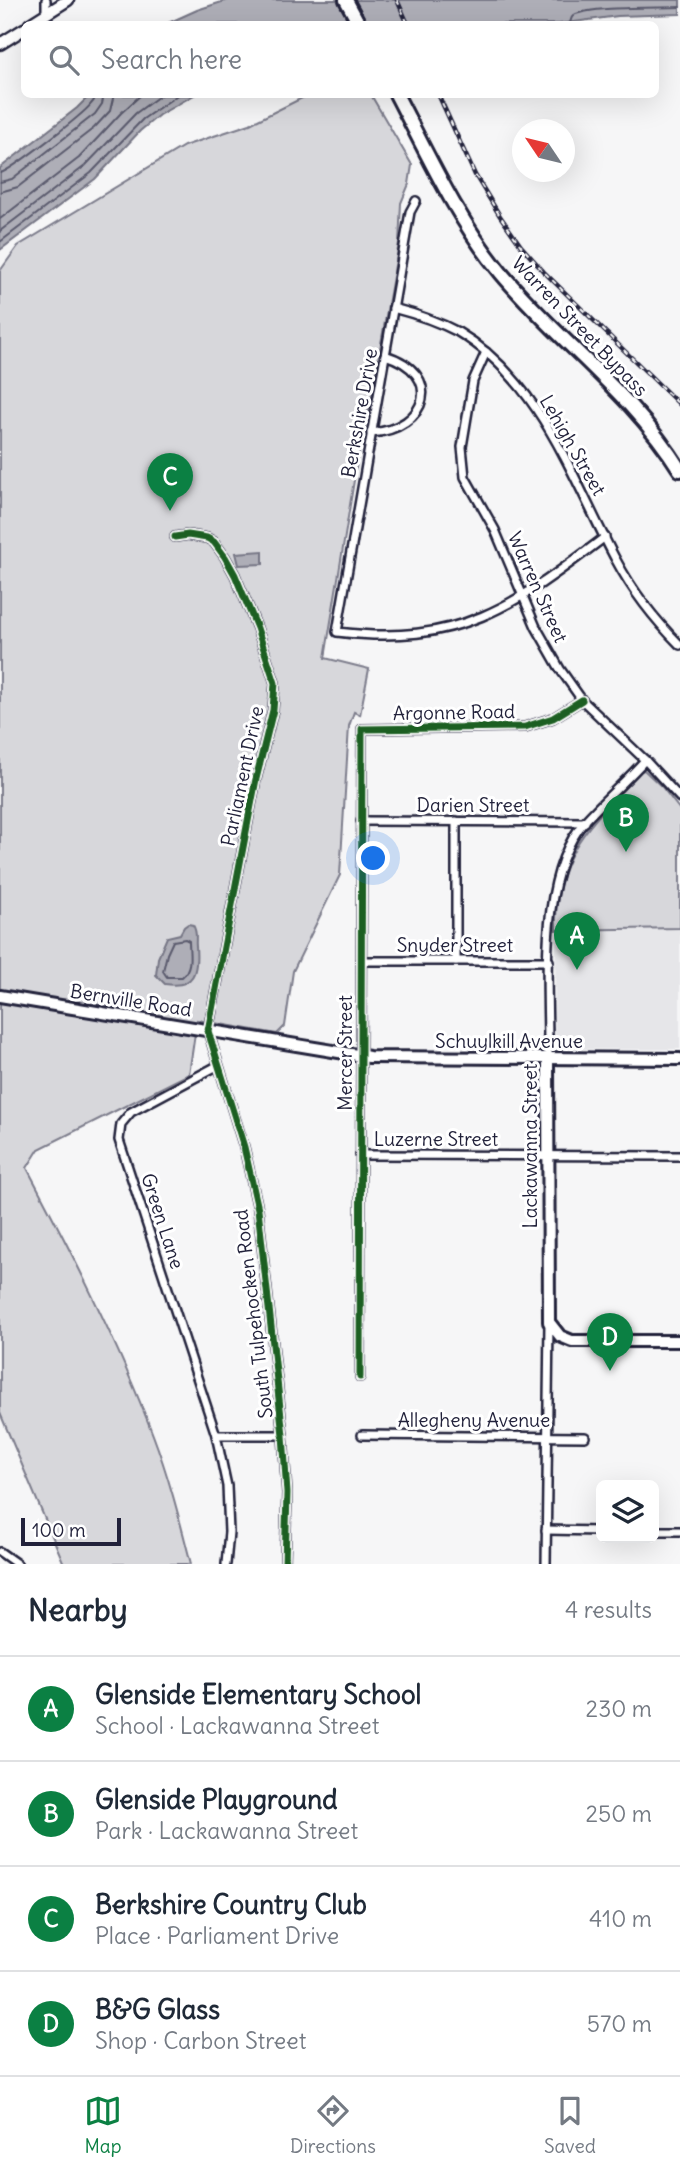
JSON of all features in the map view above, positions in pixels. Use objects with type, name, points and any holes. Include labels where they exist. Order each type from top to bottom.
[{"type":"highway","points":[[346,0],[357,21]]},
{"type":"highway","points":[[355,0],[366,21]]},
{"type":"highway","name":"Warren Street Bypass","points":[[402,98],[459,212],[490,259],[525,300],[641,417],[680,470]]},
{"type":"highway","name":"Warren Street Bypass","points":[[403,98],[496,254],[537,302],[640,404],[680,455]]},
{"type":"main road","name":"Bernville Road","points":[[0,996],[339,1053]]},
{"type":"main road","name":"Schuylkill Avenue","points":[[339,1053],[360,1056],[680,1059]]},
{"type":"main road","name":"Lackawanna Street","points":[[548,1059],[549,1322]]},
{"type":"main road","points":[[549,1322],[560,1335],[572,1341],[680,1341]]},
{"type":"street","points":[[46,0],[46,14]]},
{"type":"street","points":[[35,21],[68,0]]},
{"type":"street","points":[[0,44],[21,31]]},
{"type":"street","name":"Berkshire Drive","points":[[416,201],[410,212],[337,632],[385,637],[429,633],[476,620],[523,596]]},
{"type":"street","name":"Lehigh Street","points":[[393,308],[447,326],[486,352],[513,379],[548,428],[583,490],[604,537],[642,602],[680,645]]},
{"type":"street","name":"Warren Street","points":[[486,352],[473,381],[461,454],[465,477],[495,530],[542,638],[583,700],[680,798]]},
{"type":"street","points":[[371,433],[384,432],[407,422],[415,415],[423,396],[420,381],[413,369],[403,361],[385,355]]},
{"type":"street","name":"Parliament Drive","points":[[175,537],[188,535],[207,538],[214,542],[225,557],[257,628],[275,683],[273,710],[256,779],[208,1031],[214,1045],[217,1066]]},
{"type":"street","points":[[523,596],[604,537]]},
{"type":"street","name":"Argonne Road","points":[[362,729],[524,727],[553,718],[583,700]]},
{"type":"street","name":"Mercer Street","points":[[359,1377],[362,729]]},
{"type":"street","name":"Lackawanna Street","points":[[548,1059],[549,915],[554,885],[567,850],[585,822],[645,760]]},
{"type":"street","name":"Darien Street","points":[[361,821],[585,822]]},
{"type":"street","points":[[456,821],[456,961]]},
{"type":"street","name":"Snyder Street","points":[[361,961],[549,961]]},
{"type":"street","name":"Green Lane","points":[[217,1066],[128,1115],[121,1124],[119,1140],[216,1435],[227,1486],[229,1532],[226,1564]]},
{"type":"street","name":"South Tulpehocken Road","points":[[217,1066],[244,1147],[258,1209],[283,1435],[287,1506],[285,1564]]},
{"type":"street","name":"Luzerne Street","points":[[360,1154],[680,1156]]},
{"type":"street","name":"Lackawanna Street","points":[[546,1564],[549,1322]]},
{"type":"street","points":[[216,1435],[283,1435]]},
{"type":"street","name":"Allegheny Avenue","points":[[362,1435],[585,1437]]},
{"type":"street","points":[[546,1530],[596,1531]]},
{"type":"street","points":[[659,1531],[680,1531]]},
{"type":"street","points":[[0,1552],[18,1564]]},
{"type":"shaded area","points":[[302,98],[373,98],[412,165],[409,184],[401,203],[399,243],[357,462],[325,658],[369,669],[360,715],[354,712],[349,726],[340,875],[293,971],[285,1026],[277,1034],[197,1020],[189,1074],[39,1149],[27,1168],[125,1367],[164,1467],[191,1564],[64,1564],[0,1413],[0,271],[18,246],[184,146],[250,124]]},
{"type":"shaded area","points":[[644,770],[680,810],[680,928],[556,930],[557,903],[569,859],[592,824]]},
{"type":"shaded area","points":[[680,928],[680,1049],[554,1049],[556,930]]},
{"type":"water","points":[[228,0],[680,0],[680,14],[618,16],[581,21],[173,21]]},
{"type":"water","points":[[87,98],[189,98],[159,115],[140,131],[95,179],[0,250],[0,168]]},
{"type":"water","points":[[263,551],[263,564],[239,565],[236,553]]},
{"type":"water","points":[[188,924],[193,925],[196,933],[193,976],[183,984],[165,984],[156,975],[158,958],[167,937],[180,934]]},
{"type":"railway","points":[[397,0],[407,21]]},
{"type":"railway","points":[[440,98],[475,175],[521,246],[544,272],[680,405]]},
{"type":"cycle path","points":[[175,537],[188,535],[207,538],[214,542],[225,557],[257,628],[275,683],[273,710],[256,779],[208,1031],[244,1147],[258,1209],[283,1435],[287,1493],[285,1564]]},
{"type":"cycle path","points":[[360,1377],[362,729],[525,727],[553,718],[582,700]]},
{"type":"place","name":"Berkshire Country Club","points":[[170,511]]},
{"type":"place","name":"Glenside Playground","points":[[626,852]]},
{"type":"place","name":"Glenside Elementary School","points":[[577,970]]},
{"type":"place","name":"B&G Glass","points":[[610,1371]]}]
